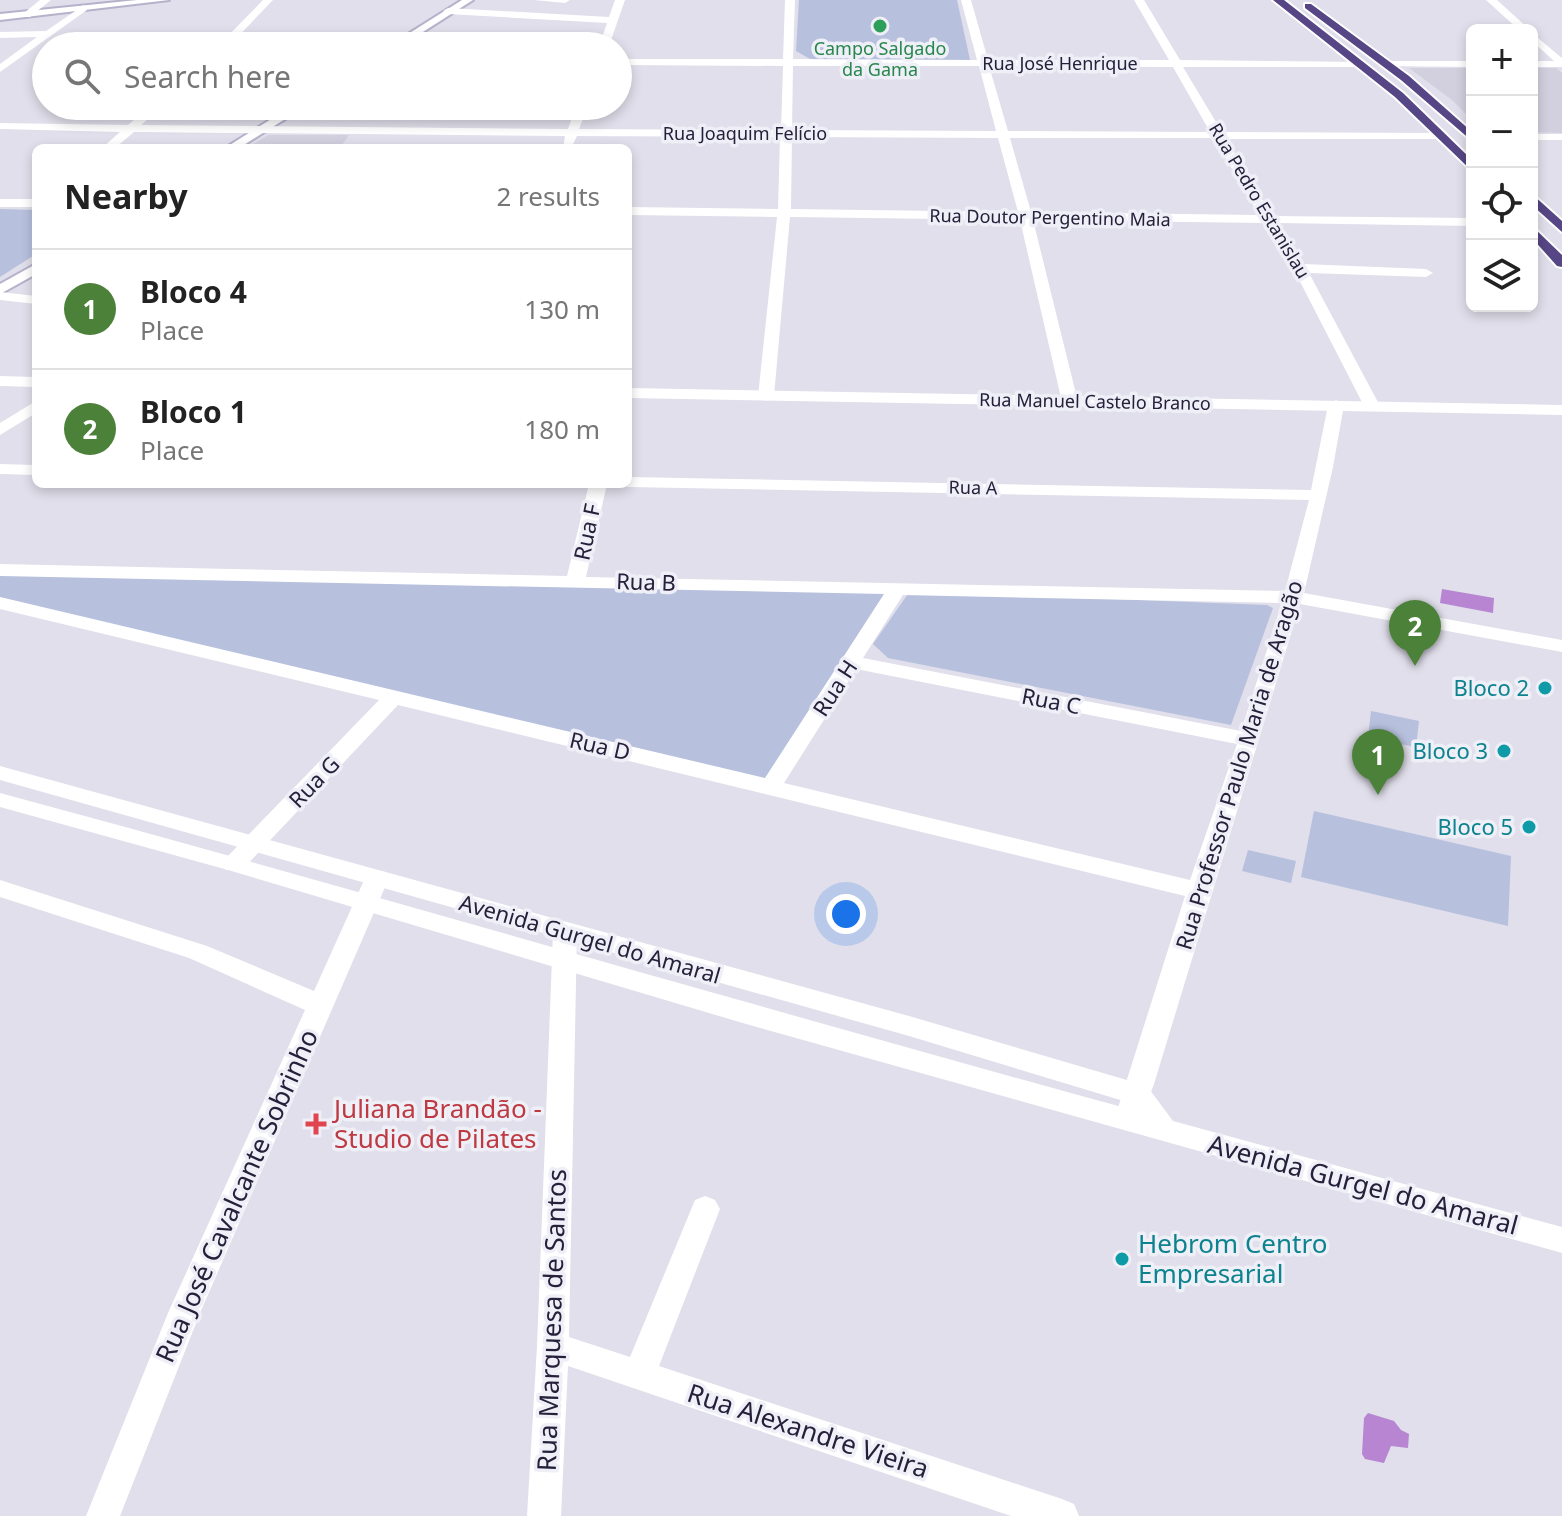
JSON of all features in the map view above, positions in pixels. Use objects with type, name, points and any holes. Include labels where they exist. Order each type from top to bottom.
[{"type":"highway","points":[[1278,0],[1399,95],[1466,161]]},
{"type":"highway","points":[[1301,0],[1433,100],[1466,131]]},
{"type":"highway","points":[[1538,204],[1560,225]]},
{"type":"highway","points":[[1538,237],[1562,263]]},
{"type":"street","points":[[27,15],[46,0]]},
{"type":"street","points":[[0,17],[164,0]]},
{"type":"street","points":[[237,32],[268,0]]},
{"type":"street","points":[[416,32],[468,0]]},
{"type":"street","points":[[539,0],[565,0]]},
{"type":"street","points":[[608,32],[620,0]]},
{"type":"street","points":[[766,396],[784,215],[790,0]]},
{"type":"street","points":[[966,0],[1026,218],[1070,402]]},
{"type":"street","name":"Rua Pedro Estanislau","points":[[1139,0],[1268,220],[1300,268],[1372,406]]},
{"type":"street","points":[[1491,0],[1518,24]]},
{"type":"street","points":[[54,32],[84,8]]},
{"type":"street","points":[[448,11],[612,20]]},
{"type":"street","points":[[0,35],[32,34]]},
{"type":"street","points":[[1538,42],[1562,64]]},
{"type":"street","points":[[0,69],[32,48]]},
{"type":"street","points":[[0,55],[32,55]]},
{"type":"street","name":"Rua José Henrique","points":[[632,62],[1358,64]]},
{"type":"street","points":[[1387,64],[1466,64]]},
{"type":"street","points":[[1538,64],[1562,64]]},
{"type":"street","points":[[113,144],[141,120]]},
{"type":"street","points":[[238,144],[278,120]]},
{"type":"street","points":[[567,144],[576,120]]},
{"type":"street","name":"Rua Joaquim Felício","points":[[0,126],[260,131],[1442,136]]},
{"type":"street","points":[[347,144],[355,131]]},
{"type":"street","points":[[1538,137],[1562,137]]},
{"type":"street","points":[[0,203],[32,203]]},
{"type":"street","name":"Rua Doutor Pergentino Maia","points":[[632,211],[1466,222]]},
{"type":"street","points":[[1300,268],[1426,273]]},
{"type":"street","points":[[0,293],[32,271]]},
{"type":"street","points":[[0,293],[32,299]]},
{"type":"street","points":[[0,381],[32,382]]},
{"type":"street","name":"Rua Manuel Castelo Branco","points":[[632,393],[1562,410]]},
{"type":"street","name":"Rua Professor Paulo Maria de Aragão","points":[[1133,1107],[1199,891],[1250,740],[1292,597],[1318,495],[1336,405]]},
{"type":"street","points":[[0,430],[32,409]]},
{"type":"street","points":[[0,469],[32,470]]},
{"type":"street","name":"Rua A","points":[[632,482],[1318,495]]},
{"type":"street","name":"Rua F","points":[[576,580],[597,488]]},
{"type":"street","name":"Rua B","points":[[0,570],[1292,597],[1562,646]]},
{"type":"street","name":"Rua H","points":[[772,785],[896,590]]},
{"type":"street","name":"Rua D","points":[[0,603],[772,785],[1199,891]]},
{"type":"street","name":"Rua C","points":[[852,662],[1250,740]]},
{"type":"street","name":"Rua G","points":[[234,864],[393,698]]},
{"type":"street","name":"Avenida Gurgel do Amaral","points":[[0,773],[255,843],[371,890],[564,947],[909,1026],[1133,1107],[1164,1130],[1562,1240]]},
{"type":"street","name":"Avenida Gurgel do Amaral","points":[[0,800],[234,864],[371,890]]},
{"type":"street","points":[[0,888],[198,952],[320,1005]]},
{"type":"street","name":"Rua José Cavalcante Sobrinho","points":[[103,1516],[179,1326],[371,890]]},
{"type":"street","name":"Rua Marquesa de Santos","points":[[544,1516],[553,1346],[564,947]]},
{"type":"street","points":[[639,1375],[705,1209]]},
{"type":"street","name":"Rua Alexandre Vieira","points":[[553,1346],[1062,1516]]},
{"type":"shaded area","name":"Campo Salgado da Gama","points":[[799,0],[957,0],[970,60],[812,60],[796,51]]},
{"type":"shaded area","points":[[1409,68],[1466,68],[1466,114]]},
{"type":"shaded area","points":[[1538,68],[1556,68],[1562,73],[1562,133],[1538,132]]},
{"type":"shaded area","points":[[268,135],[349,135],[343,144],[253,144]]},
{"type":"shaded area","points":[[0,209],[32,210],[32,257],[0,277]]},
{"type":"shaded area","points":[[0,571],[896,590],[772,785],[0,601]]},
{"type":"shaded area","points":[[1442,589],[1494,598],[1493,613],[1440,603]]},
{"type":"shaded area","points":[[910,591],[1267,605],[1273,608],[1231,725],[888,658],[873,644]]},
{"type":"shaded area","points":[[1371,711],[1419,721],[1416,747],[1368,738]]},
{"type":"shaded area","points":[[1314,811],[1511,856],[1508,926],[1301,877]]},
{"type":"shaded area","points":[[1248,850],[1296,861],[1291,883],[1242,871]]},
{"type":"shaded area","points":[[1368,1413],[1394,1421],[1409,1434],[1408,1448],[1391,1446],[1384,1463],[1365,1459],[1362,1454],[1364,1418]]},
{"type":"place","name":"Campo Salgado da Gama","points":[[880,26]]},
{"type":"place","name":"Bloco 1","points":[[1415,666]]},
{"type":"place","name":"Bloco 2","points":[[1545,688]]},
{"type":"place","name":"Bloco 3","points":[[1504,751]]},
{"type":"place","name":"Bloco 4","points":[[1378,795]]},
{"type":"place","name":"Bloco 5","points":[[1529,827]]},
{"type":"place","name":"Juliana Brandão - Studio de Pilates","points":[[316,1124]]},
{"type":"place","name":"Hebrom Centro Empresarial","points":[[1122,1259]]}]
